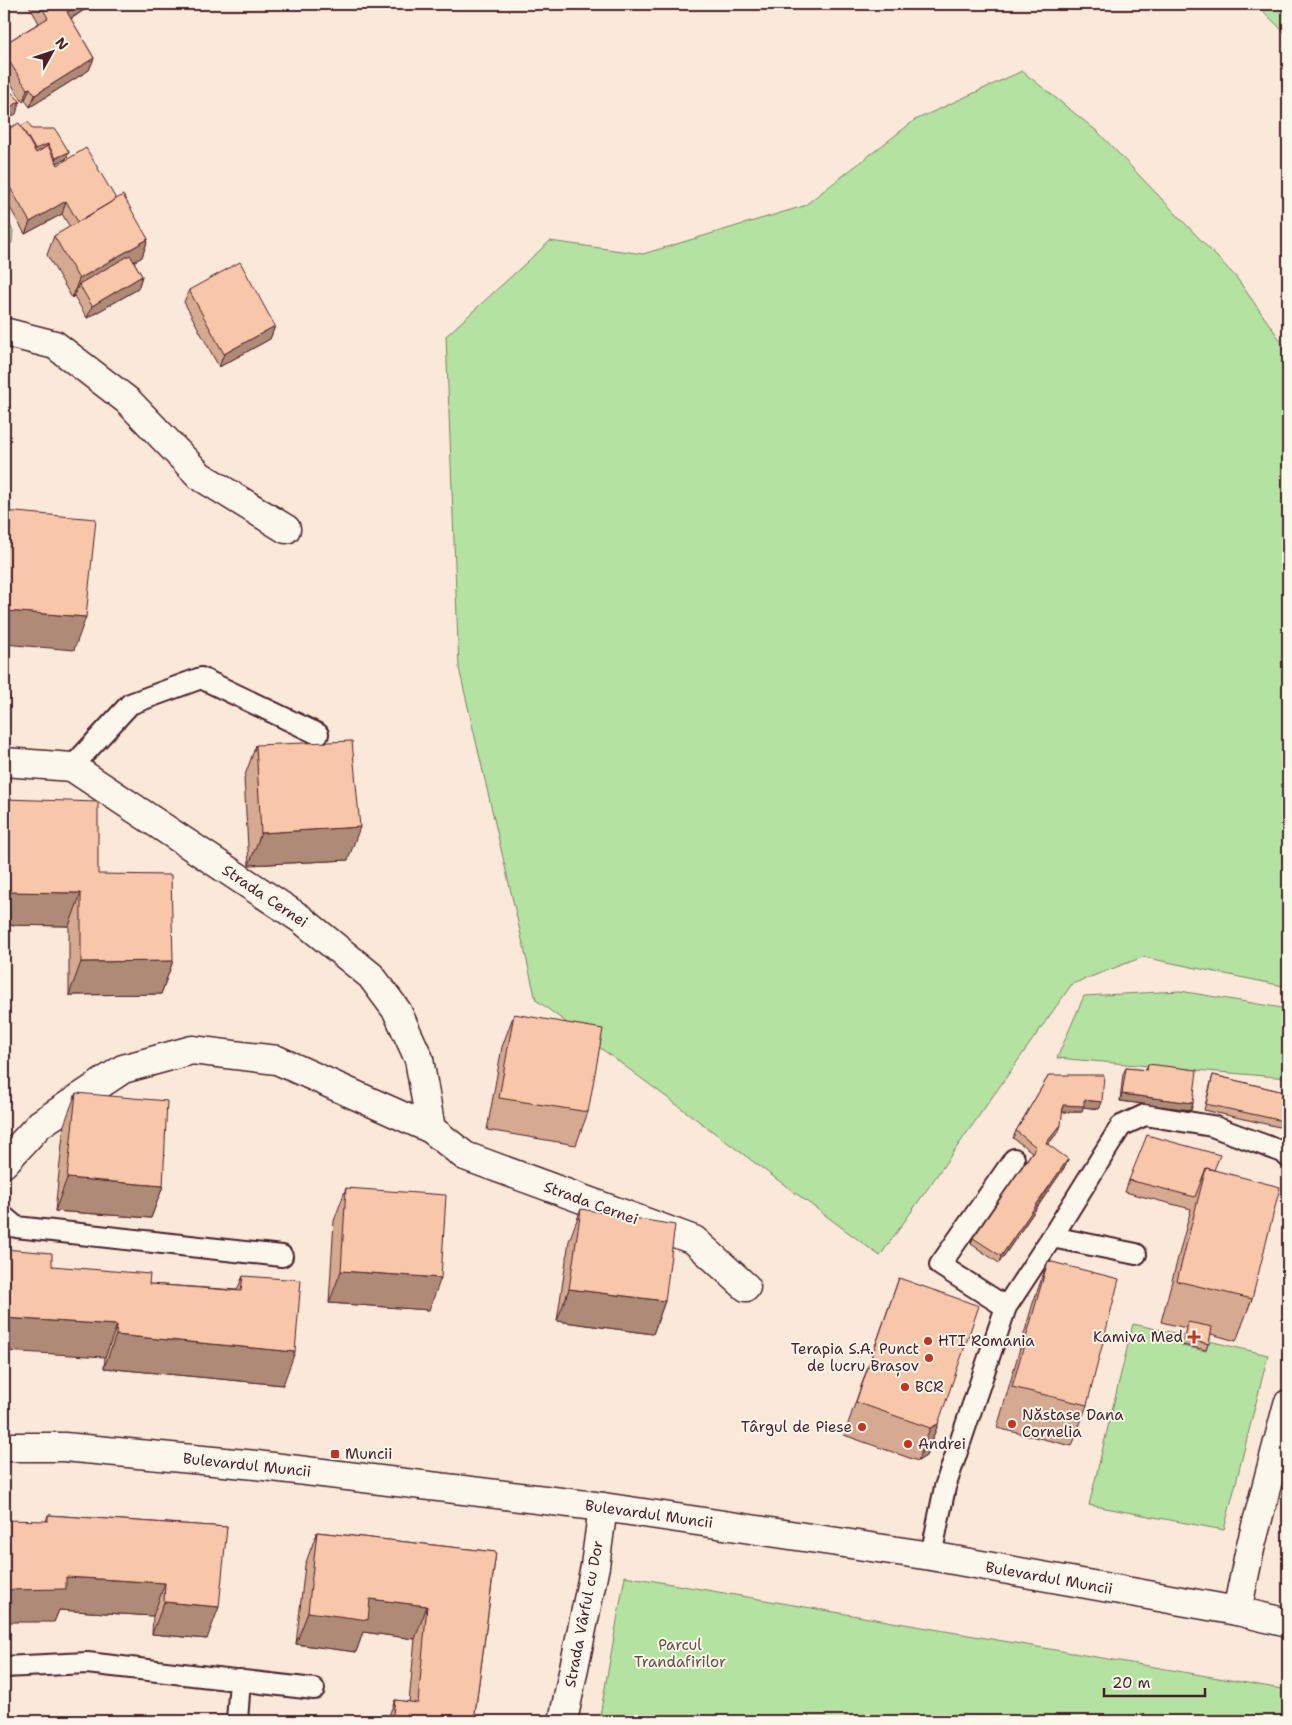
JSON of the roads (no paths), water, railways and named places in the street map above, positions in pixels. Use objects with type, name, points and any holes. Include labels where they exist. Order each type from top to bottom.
[{"type":"street","points":[[4,332],[55,345],[128,401],[200,476],[286,529]]},
{"type":"street","name":"Strada Cernei","points":[[4,762],[72,767],[301,919],[371,976],[397,1011],[419,1059],[431,1129]]},
{"type":"street","name":"Strada Cernei","points":[[4,1163],[40,1124],[123,1070],[192,1050],[277,1060],[431,1129],[465,1156],[694,1240],[746,1287]]},
{"type":"street","points":[[1236,1611],[1250,1549],[1288,1404]]},
{"type":"street","name":"Bulevardul Muncii","points":[[4,1446],[64,1447],[256,1465],[604,1507],[931,1556],[1236,1611],[1288,1623]]},
{"type":"street","name":"Strada Vârful cu Dor","points":[[563,1721],[604,1507]]},
{"type":"lane","points":[[72,767],[130,704],[201,678],[318,734]]},
{"type":"lane","points":[[931,1556],[945,1487],[1006,1307],[1121,1126],[1145,1115],[1212,1126],[1283,1152],[1288,1157]]},
{"type":"lane","points":[[1006,1307],[940,1265],[1014,1160]]},
{"type":"lane","points":[[4,1217],[16,1227],[282,1256]]},
{"type":"lane","points":[[1052,1237],[1136,1254]]},
{"type":"lane","points":[[4,1667],[87,1663],[314,1689]]},
{"type":"lane","points":[[237,1721],[240,1680]]},
{"type":"place","name":"Kamiva Med","points":[[1194,1337]]},
{"type":"place","name":"HTI Romania","points":[[928,1341]]},
{"type":"place","name":"Terapia S.A. Punct de lucru Brașov","points":[[929,1358]]},
{"type":"place","name":"BCR","points":[[905,1387]]},
{"type":"place","name":"Năstase Dana Cornelia","points":[[1012,1424]]},
{"type":"place","name":"Târgul de Piese","points":[[862,1427]]},
{"type":"place","name":"Andrei","points":[[908,1444]]},
{"type":"place","name":"Muncii","points":[[335,1454]]},
{"type":"park label","name":"Parcul Trandafirilor","points":[[680,1654]]}]
